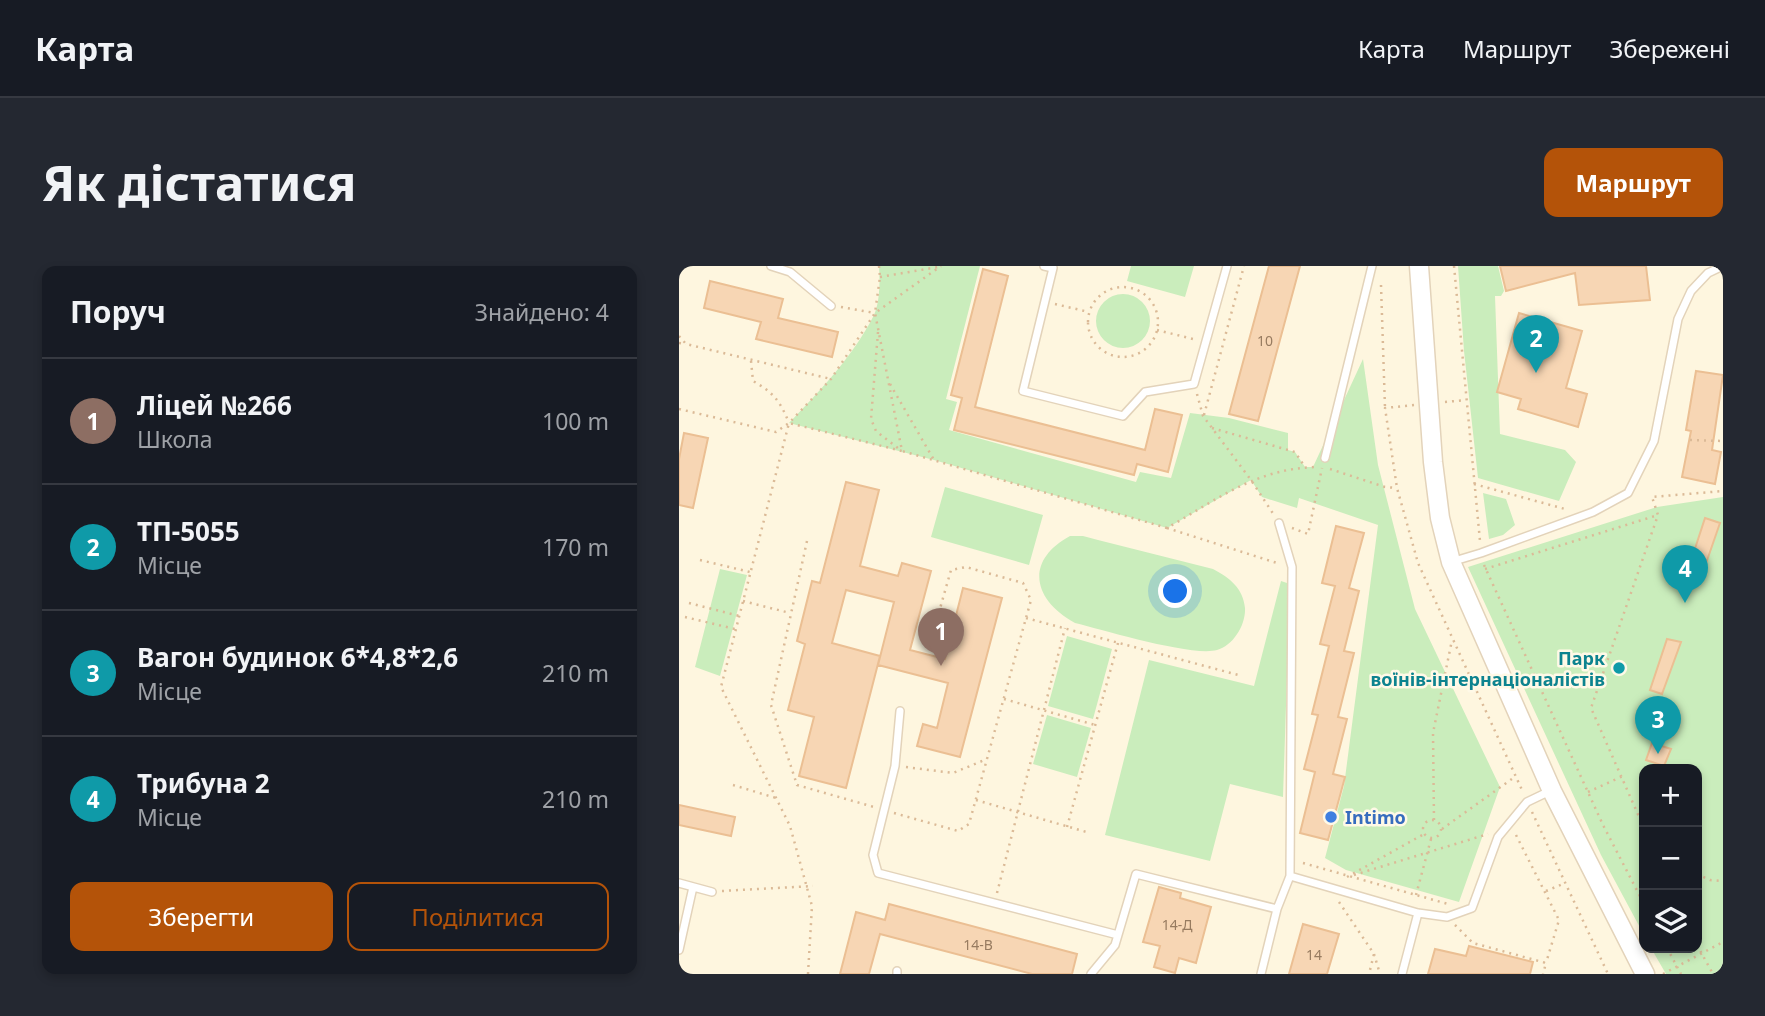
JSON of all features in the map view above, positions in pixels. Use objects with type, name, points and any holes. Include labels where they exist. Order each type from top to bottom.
[{"type":"street","points":[[1419,266],[1433,462],[1440,518],[1451,562],[1552,791],[1645,974]]},
{"type":"lane","points":[[771,266],[790,272],[831,306]]},
{"type":"lane","points":[[1044,266],[1053,268],[1023,391],[1123,416],[1145,392],[1195,384],[1227,266]]},
{"type":"lane","points":[[1324,462],[1372,266]]},
{"type":"lane","points":[[1451,562],[1594,512],[1628,492],[1654,441],[1678,319],[1691,291],[1708,273],[1723,266]]},
{"type":"lane","points":[[1261,974],[1277,909],[1290,876],[1292,568],[1279,523]]},
{"type":"lane","points":[[900,711],[895,766],[873,855],[878,873],[1118,935]]},
{"type":"lane","points":[[1290,876],[1418,913],[1447,917],[1472,908],[1498,837],[1527,802],[1552,791]]},
{"type":"lane","points":[[1091,974],[1115,945],[1136,874],[1277,909]]},
{"type":"lane","points":[[679,883],[712,892]]},
{"type":"lane","points":[[679,950],[692,887]]},
{"type":"lane","points":[[1402,974],[1418,913]]},
{"type":"path","points":[[879,266],[875,313],[902,451]]},
{"type":"path","points":[[679,409],[776,432],[789,423],[831,379],[875,313],[941,266],[880,277]]},
{"type":"path","points":[[1203,416],[1244,266]]},
{"type":"path","points":[[1454,266],[1481,553],[1485,569],[1588,792],[1639,894]]},
{"type":"path","points":[[1380,282],[1385,408]]},
{"type":"path","points":[[1114,288],[1138,290],[1154,307],[1158,318],[1157,330],[1145,349],[1135,354],[1114,355],[1095,343],[1090,334],[1089,312],[1094,301],[1114,288]]},
{"type":"path","points":[[1045,302],[1089,312]]},
{"type":"path","points":[[831,306],[875,313]]},
{"type":"path","points":[[878,328],[871,419],[876,431],[902,451]]},
{"type":"path","points":[[1157,330],[1207,342]]},
{"type":"path","points":[[679,337],[686,344]]},
{"type":"path","points":[[679,343],[831,379]]},
{"type":"path","points":[[751,360],[753,381],[771,391],[782,406],[789,423],[720,687],[790,826],[812,906],[808,974]]},
{"type":"path","points":[[888,381],[935,460]]},
{"type":"path","points":[[1195,384],[1203,416],[1279,523],[1308,534],[1324,462]]},
{"type":"path","points":[[789,423],[935,460],[1292,568]]},
{"type":"path","points":[[1212,428],[1296,452],[1305,467]]},
{"type":"path","points":[[1690,440],[1723,441]]},
{"type":"path","points":[[1167,528],[1251,480],[1293,467],[1324,462],[1385,487],[1397,488]]},
{"type":"path","points":[[1474,484],[1566,509]]},
{"type":"path","points":[[1644,827],[1591,708],[1658,516],[1652,497],[1723,491]]},
{"type":"path","points":[[1485,569],[1658,516]]},
{"type":"path","points":[[807,541],[771,705],[797,786],[958,831],[969,824],[1031,600],[1023,583],[966,567],[951,570],[929,647]]},
{"type":"path","points":[[700,560],[750,572]]},
{"type":"path","points":[[743,601],[790,613]]},
{"type":"path","points":[[689,603],[739,616]]},
{"type":"path","points":[[685,617],[735,629]]},
{"type":"path","points":[[1026,618],[1242,676]]},
{"type":"path","points":[[995,904],[1065,628]]},
{"type":"path","points":[[1434,820],[1433,733],[1452,638]]},
{"type":"path","points":[[1067,827],[1118,643]]},
{"type":"path","points":[[1004,699],[1095,725]]},
{"type":"path","points":[[895,766],[953,773],[987,759]]},
{"type":"path","points":[[1441,829],[1515,776]]},
{"type":"path","points":[[1588,792],[1622,776]]},
{"type":"path","points":[[733,785],[776,799]]},
{"type":"path","points":[[976,800],[1090,833]]},
{"type":"path","points":[[1424,834],[1424,825],[1428,821],[1439,823],[1440,835],[1431,839]]},
{"type":"path","points":[[1510,823],[1559,920],[1543,974]]},
{"type":"path","points":[[1486,842],[1493,828]]},
{"type":"path","points":[[1347,877],[1490,833]]},
{"type":"path","points":[[1424,834],[1431,839]]},
{"type":"path","points":[[1380,974],[1374,954],[1329,888],[1424,834]]},
{"type":"path","points":[[1416,895],[1431,839]]},
{"type":"path","points":[[1290,859],[1452,905]]},
{"type":"path","points":[[1702,876],[1723,881]]},
{"type":"path","points":[[1545,891],[1565,883]]},
{"type":"path","points":[[712,892],[813,886]]},
{"type":"path","points":[[1447,917],[1473,943],[1546,963]]},
{"type":"path","points":[[1702,952],[1723,942]]},
{"type":"path","points":[[1670,953],[1681,974]]},
{"type":"path","points":[[1663,974],[1701,953],[1713,974]]},
{"type":"path","points":[[1369,974],[1374,954]]},
{"type":"green space","points":[[879,266],[980,266],[946,399],[957,402],[949,430],[1136,482],[1140,472],[1171,478],[1190,413],[1229,418],[1288,433],[1288,450],[1295,452],[1305,467],[1313,467],[1363,359],[1378,465],[1415,609],[1500,787],[1459,902],[1346,870],[1325,858],[1344,786],[1378,525],[1299,498],[1297,508],[1262,497],[1251,480],[1167,528],[934,460],[789,423],[836,372],[866,330],[877,304]]},
{"type":"green space","points":[[1131,266],[1194,266],[1185,297],[1127,281]]},
{"type":"green space","points":[[1458,266],[1498,266],[1504,291],[1501,296],[1495,296],[1500,434],[1565,450],[1576,462],[1559,501],[1478,478]]},
{"type":"green space","points":[[1123,294],[1142,302],[1150,321],[1142,340],[1123,348],[1104,340],[1096,321],[1104,302]]},
{"type":"green space","points":[[945,487],[1043,515],[1029,565],[931,537]]},
{"type":"green space","points":[[1483,493],[1506,499],[1515,525],[1503,535],[1489,539]]},
{"type":"green space","name":"Парк воїнів-інтернаціоналістів","points":[[1723,497],[1723,974],[1666,974],[1654,953],[1702,953],[1702,764],[1639,764],[1639,926],[1601,855],[1468,567],[1657,507]]},
{"type":"green space","points":[[1070,536],[1083,536],[1219,572],[1235,584],[1244,601],[1245,615],[1237,634],[1223,648],[1217,650],[1188,650],[1075,623],[1050,603],[1039,580],[1045,557]]},
{"type":"green space","points":[[720,569],[747,575],[720,676],[695,667]]},
{"type":"green space","points":[[1281,581],[1290,584],[1283,797],[1230,784],[1210,861],[1105,835],[1149,660],[1254,686]]},
{"type":"green space","points":[[1067,636],[1112,649],[1093,719],[1048,706]]},
{"type":"green space","points":[[1047,715],[1091,728],[1077,777],[1033,764]]},
{"type":"building","points":[[1269,266],[1300,266],[1258,421],[1229,414]]},
{"type":"building","points":[[1500,266],[1646,266],[1650,300],[1579,305],[1575,273],[1506,291]]},
{"type":"building","points":[[983,269],[1008,276],[975,407],[1145,450],[1155,409],[1182,415],[1168,472],[1137,464],[1134,475],[954,430],[962,398],[951,395]]},
{"type":"building","points":[[710,281],[783,299],[778,318],[838,332],[832,357],[756,339],[761,322],[704,308]]},
{"type":"building","points":[[1519,313],[1582,331],[1566,388],[1587,394],[1578,427],[1518,409],[1521,399],[1497,392]]},
{"type":"building","points":[[1696,371],[1723,375],[1712,450],[1721,452],[1715,484],[1682,477],[1691,431],[1686,430]]},
{"type":"building","points":[[684,433],[708,438],[693,508],[679,505],[679,459]]},
{"type":"building","points":[[846,482],[879,490],[860,566],[898,576],[902,563],[931,571],[910,650],[945,659],[963,588],[1002,598],[960,757],[917,746],[923,724],[937,728],[948,683],[878,665],[894,602],[846,590],[832,643],[880,656],[846,788],[799,776],[814,717],[788,710],[805,644],[797,641],[812,581],[820,583]]},
{"type":"building","points":[[1705,518],[1720,523],[1703,572],[1689,567]]},
{"type":"building","points":[[1336,526],[1364,533],[1349,588],[1359,591],[1344,651],[1354,653],[1338,717],[1347,719],[1333,774],[1345,777],[1328,840],[1300,833],[1315,772],[1304,769],[1318,715],[1312,714],[1329,646],[1320,644],[1335,586],[1322,583]]},
{"type":"building","points":[[1667,639],[1681,642],[1662,694],[1650,690]]},
{"type":"building","points":[[1648,705],[1666,711],[1658,726],[1642,720]]},
{"type":"building","points":[[1652,743],[1671,749],[1665,764],[1646,760]]},
{"type":"building","points":[[679,805],[735,817],[731,836],[679,825]]},
{"type":"building","points":[[1159,887],[1181,893],[1180,898],[1211,907],[1196,963],[1179,958],[1175,973],[1154,967],[1160,946],[1143,942]]},
{"type":"building","points":[[889,904],[1077,954],[1072,974],[1032,974],[880,934],[869,974],[840,974],[856,912],[885,920]]},
{"type":"building","points":[[1303,924],[1339,934],[1327,974],[1289,974]]},
{"type":"building","points":[[1469,946],[1533,962],[1530,974],[1428,974],[1435,949],[1466,956]]},
{"type":"place","name":"ТП-5055","points":[[1536,373]]},
{"type":"place","name":"Трибуна 2","points":[[1685,603]]},
{"type":"place","name":"Ліцей №266","points":[[941,666]]},
{"type":"place","name":"Парк воїнів-інтернаціоналістів","points":[[1619,668]]},
{"type":"place","name":"Вагон будинок 6*4,8*2,6","points":[[1658,754]]},
{"type":"place","name":"Intimo","points":[[1331,817]]}]
